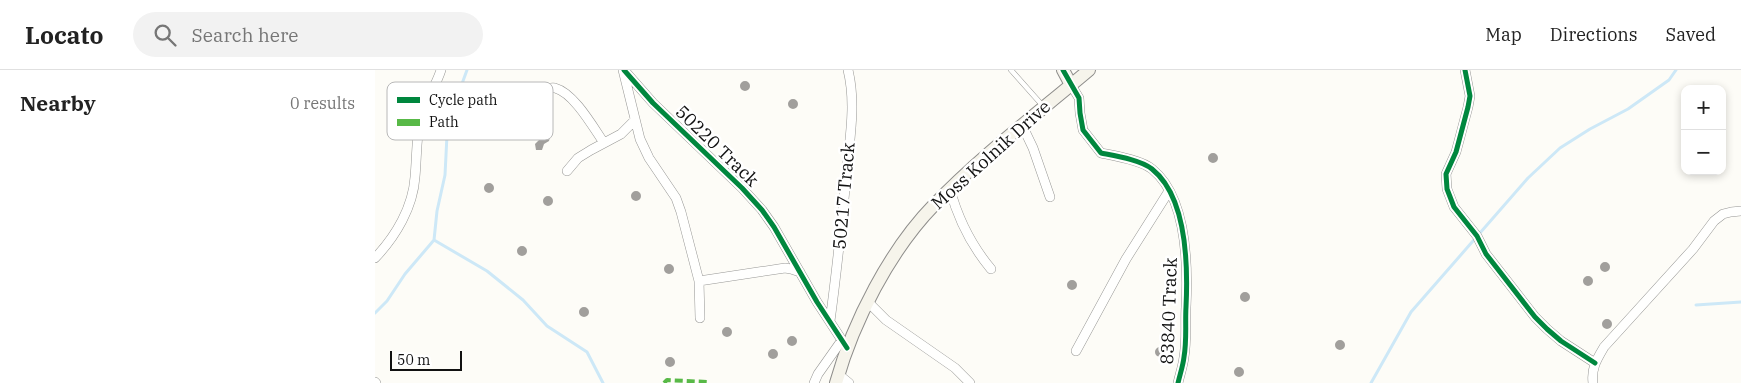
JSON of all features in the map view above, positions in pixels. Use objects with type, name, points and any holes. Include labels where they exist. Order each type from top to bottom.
[{"type":"main road","points":[[1063,70],[1071,85]]},
{"type":"main road","name":"Moss Kolnik Drive","points":[[837,379],[845,344],[886,270],[916,225],[950,189],[1022,125],[1089,70]]},
{"type":"street","points":[[435,82],[441,70]]},
{"type":"street","points":[[623,70],[640,139],[649,158],[675,198],[696,264],[699,281],[700,318]]},
{"type":"street","name":"50220 Track","points":[[623,70],[653,103],[758,205],[774,227],[817,302],[845,344]]},
{"type":"street","name":"50217 Track","points":[[830,321],[840,241],[852,107],[851,82],[848,70]]},
{"type":"street","points":[[1465,70],[1470,96],[1458,146],[1446,174],[1447,189],[1454,207],[1477,236],[1486,254],[1535,317],[1561,340],[1595,362]]},
{"type":"street","name":"83840 Track","points":[[1071,85],[1079,98],[1083,130],[1101,154],[1123,158],[1151,168],[1169,191],[1176,207],[1187,265],[1184,356],[1178,383]]},
{"type":"street","points":[[553,89],[561,92],[575,103],[604,143]]},
{"type":"street","points":[[567,171],[578,158],[621,134],[635,120]]},
{"type":"street","points":[[1022,125],[1033,148],[1050,197]]},
{"type":"street","points":[[375,258],[399,226],[410,199],[415,179],[417,140]]},
{"type":"street","points":[[950,189],[954,204],[970,240],[991,269]]},
{"type":"street","points":[[1076,351],[1126,259],[1169,191]]},
{"type":"street","points":[[1593,383],[1592,373],[1595,362],[1604,347],[1693,249],[1715,221],[1723,214],[1741,211]]},
{"type":"street","points":[[699,281],[785,268],[791,268],[800,272]]},
{"type":"street","points":[[868,302],[886,320],[955,368],[970,383]]},
{"type":"street","points":[[813,383],[823,367],[845,344]]},
{"type":"street","points":[[837,379],[849,383]]},
{"type":"lane","points":[[1011,70],[1044,107]]},
{"type":"building","points":[[745,81],[750,86],[745,91],[740,86]]},
{"type":"building","points":[[793,99],[798,104],[793,109],[788,104]]},
{"type":"building","points":[[539,140],[549,140],[544,144],[542,150],[536,150],[535,144]]},
{"type":"building","points":[[1213,153],[1218,158],[1213,163],[1208,158]]},
{"type":"building","points":[[489,183],[494,188],[489,193],[484,188]]},
{"type":"building","points":[[636,191],[641,196],[636,201],[631,196]]},
{"type":"building","points":[[548,196],[553,201],[548,206],[543,201]]},
{"type":"building","points":[[522,246],[527,251],[522,256],[517,251]]},
{"type":"building","points":[[1605,262],[1610,267],[1605,272],[1600,267]]},
{"type":"building","points":[[669,264],[674,269],[669,274],[664,269]]},
{"type":"building","points":[[1588,276],[1593,281],[1588,286],[1583,281]]},
{"type":"building","points":[[1072,280],[1077,285],[1072,290],[1067,285]]},
{"type":"building","points":[[1245,292],[1250,297],[1245,302],[1240,297]]},
{"type":"building","points":[[584,307],[589,312],[584,317],[579,312]]},
{"type":"building","points":[[1607,319],[1612,324],[1607,329],[1602,324]]},
{"type":"building","points":[[727,327],[732,332],[727,337],[722,332]]},
{"type":"building","points":[[792,336],[797,341],[792,346],[787,341]]},
{"type":"building","points":[[1340,340],[1345,345],[1340,350],[1335,345]]},
{"type":"building","points":[[1160,347],[1165,352],[1160,357],[1155,352]]},
{"type":"building","points":[[773,349],[778,354],[773,359],[768,354]]},
{"type":"building","points":[[670,357],[675,362],[670,367],[665,362]]},
{"type":"building","points":[[1239,367],[1244,372],[1239,377],[1234,372]]},
{"type":"waterway","points":[[463,82],[467,70]]},
{"type":"waterway","points":[[1371,383],[1411,312],[1528,178],[1560,148],[1590,129],[1628,109],[1669,80],[1676,70]]},
{"type":"waterway","points":[[375,313],[387,301],[405,274],[434,240],[437,211],[445,175],[447,140]]},
{"type":"waterway","points":[[434,240],[487,271],[523,300],[547,326],[587,352],[603,383]]},
{"type":"waterway","points":[[1696,305],[1741,302]]},
{"type":"marked path","points":[[664,383],[667,380],[707,382]]},
{"type":"cycle path","points":[[624,70],[653,103],[742,188],[762,210],[847,348]]},
{"type":"cycle path","points":[[1063,70],[1079,98],[1083,130],[1101,153],[1141,163],[1152,169],[1164,181],[1179,214],[1183,233],[1186,272],[1185,344],[1183,364],[1178,383]]},
{"type":"cycle path","points":[[1465,70],[1470,96],[1468,107],[1456,152],[1446,174],[1447,189],[1454,207],[1477,236],[1486,254],[1535,317],[1561,341],[1595,363]]}]
